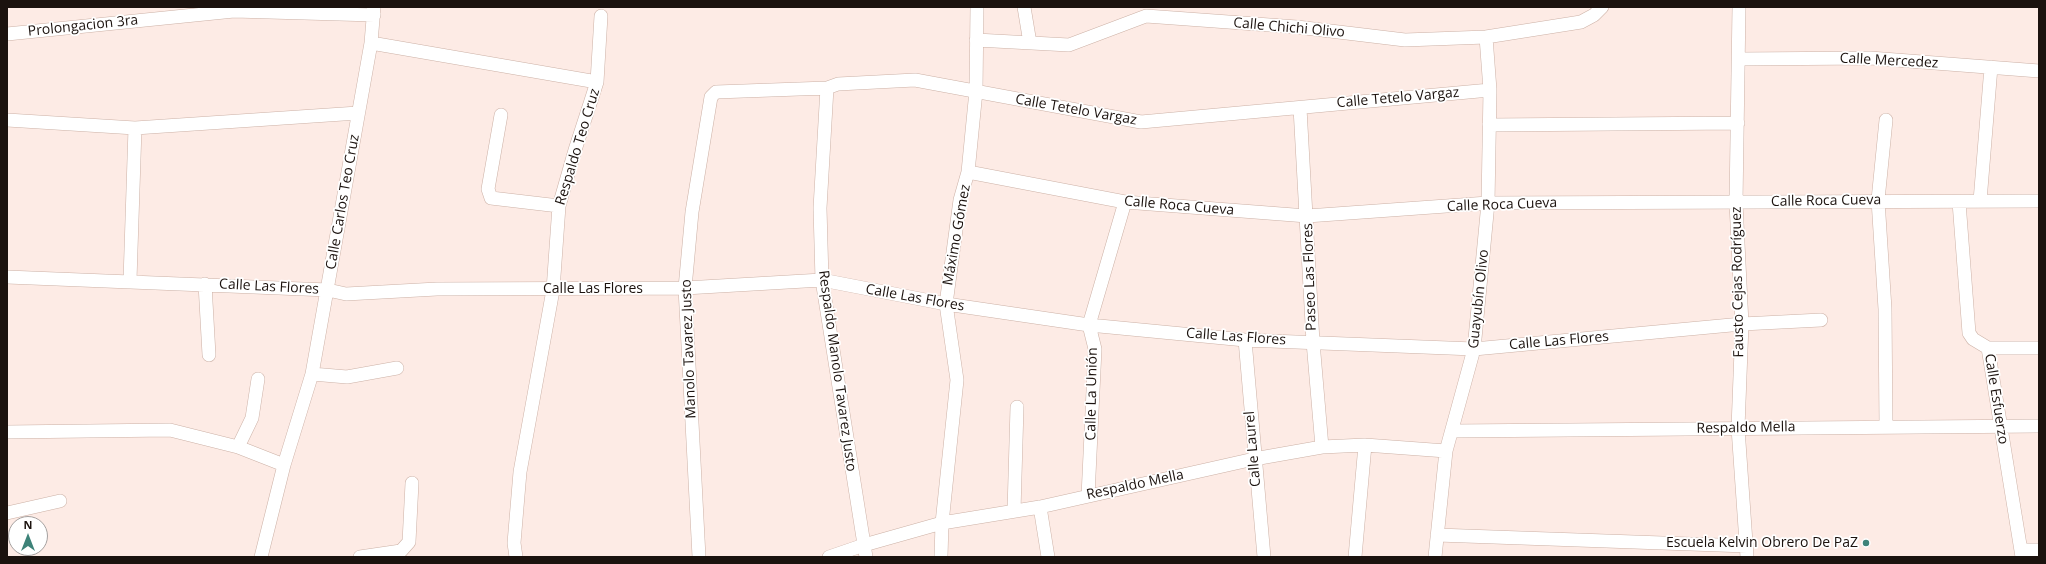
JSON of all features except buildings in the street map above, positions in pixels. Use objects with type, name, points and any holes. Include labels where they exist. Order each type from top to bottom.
[{"type":"street","name":"Máximo Gómez","points":[[940,557],[942,524],[958,380],[946,304],[960,200],[968,172],[976,91],[977,7]]},
{"type":"street","points":[[1024,7],[1030,43]]},
{"type":"street","name":"Calle Chichi Olivo","points":[[976,40],[1069,44],[1145,12],[1297,27],[1405,40],[1486,37],[1581,22],[1594,15],[1602,7]]},
{"type":"street","name":"Fausto Cejas Rodríguez","points":[[1738,7],[1736,203],[1742,324],[1738,428],[1747,551]]},
{"type":"street","name":"Prolongacion 3ra","points":[[7,34],[234,11],[374,11]]},
{"type":"street","name":"Calle Carlos Teo Cruz","points":[[260,557],[284,465],[312,374],[371,43],[374,11]]},
{"type":"street","points":[[597,82],[601,16]]},
{"type":"street","name":"Guayubín Olivo","points":[[1435,557],[1446,451],[1453,431],[1474,349],[1488,203],[1490,90],[1486,37]]},
{"type":"street","name":"Respaldo Teo Cruz","points":[[371,43],[597,82],[559,206],[553,290],[520,472],[514,543],[516,557]]},
{"type":"street","name":"Calle Mercedez","points":[[1738,59],[1870,58],[2039,71]]},
{"type":"street","points":[[1980,201],[1991,68]]},
{"type":"street","name":"Calle Tetelo Vargaz","points":[[713,94],[720,91],[827,88],[838,84],[915,80],[1141,122],[1490,90]]},
{"type":"street","name":"Respaldo Manolo Tavarez Justo","points":[[827,88],[820,208],[822,280],[865,551]]},
{"type":"street","name":"Manolo Tavarez Justo","points":[[699,557],[685,288],[692,212],[711,97],[713,94]]},
{"type":"street","name":"Paseo Las Flores","points":[[1300,108],[1313,342],[1322,447]]},
{"type":"street","points":[[7,120],[135,128],[358,113]]},
{"type":"street","points":[[501,115],[488,189],[490,198],[559,206]]},
{"type":"street","points":[[1886,120],[1878,200],[1885,309],[1886,427]]},
{"type":"street","points":[[1489,125],[1738,123]]},
{"type":"street","points":[[130,280],[135,128]]},
{"type":"street","name":"Calle Roca Cueva","points":[[968,172],[1125,202],[1307,216],[1488,203],[1736,203],[1878,200],[1959,202],[2039,200]]},
{"type":"street","points":[[1089,325],[1125,202]]},
{"type":"street","name":"Calle Esfuerzo","points":[[1959,202],[1970,333],[1973,339],[1988,348],[2022,554]]},
{"type":"street","name":"Calle Las Flores","points":[[7,277],[130,280],[328,290],[346,294],[437,289],[553,290],[685,288],[822,280],[946,304],[1089,325],[1245,340],[1474,349],[1742,324],[1821,320]]},
{"type":"street","points":[[204,284],[209,355]]},
{"type":"street","name":"Calle La Unión","points":[[1088,496],[1095,349],[1089,325]]},
{"type":"street","name":"Calle Laurel","points":[[1245,340],[1254,459],[1264,557]]},
{"type":"street","points":[[1988,348],[2039,348]]},
{"type":"street","points":[[312,374],[347,377],[397,368]]},
{"type":"street","points":[[238,447],[252,418],[258,379]]},
{"type":"street","points":[[1014,511],[1017,407]]},
{"type":"street","name":"Respaldo Mella","points":[[1453,431],[2039,426]]},
{"type":"street","points":[[7,432],[170,430],[238,447],[284,465]]},
{"type":"street","points":[[1355,557],[1365,446]]},
{"type":"street","name":"Respaldo Mella","points":[[829,557],[865,551],[942,524],[1040,507],[1254,459],[1322,447],[1365,446],[1446,451]]},
{"type":"street","points":[[360,557],[401,551],[409,542],[412,483]]},
{"type":"street","points":[[7,514],[60,501]]},
{"type":"street","points":[[1040,507],[1048,557]]},
{"type":"street","points":[[1437,535],[1747,551]]},
{"type":"street","points":[[2022,554],[2039,550]]},
{"type":"place","name":"Escuela Kelvin Obrero De PaZ","points":[[1866,543]]}]
